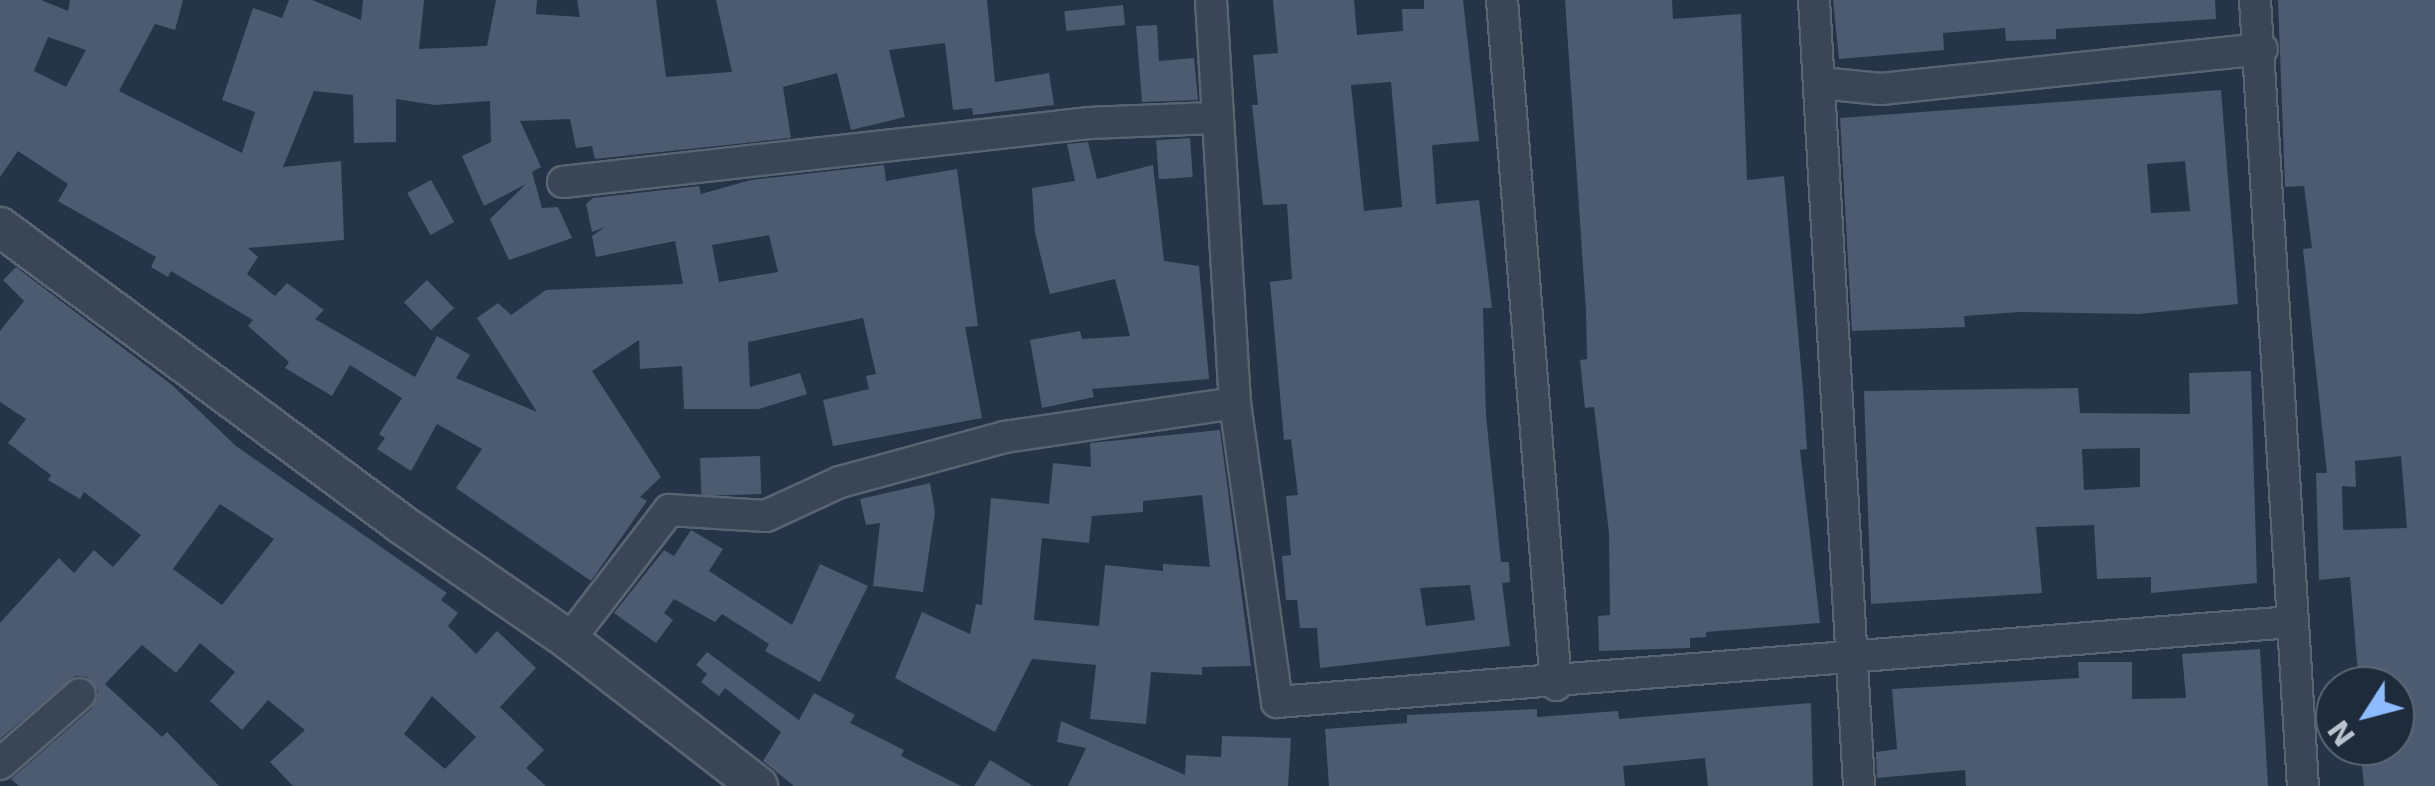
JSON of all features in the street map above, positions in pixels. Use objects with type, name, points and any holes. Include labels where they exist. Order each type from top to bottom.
[{"type":"street","points":[[1208,0],[1235,402],[1277,702],[1852,661],[2291,622]]},
{"type":"street","points":[[1502,0],[1556,684]]},
{"type":"street","points":[[1814,0],[1859,786]]},
{"type":"street","points":[[2255,0],[2262,49],[2291,622],[2304,786]]},
{"type":"street","points":[[1820,83],[1881,89],[2262,49]]},
{"type":"street","points":[[563,182],[1089,123],[1213,118]]},
{"type":"street","points":[[0,227],[401,524],[569,640],[758,786]]},
{"type":"street","points":[[1235,402],[1268,533]]},
{"type":"street","points":[[569,640],[669,510],[766,516],[840,482],[1005,437],[1235,402]]},
{"type":"street","points":[[0,764],[80,694]]},
{"type":"building","points":[[0,0],[41,0],[68,11],[70,0],[183,0],[175,30],[155,24],[119,91],[242,153],[255,112],[222,100],[253,8],[282,18],[289,0],[312,0],[361,20],[363,0],[424,0],[419,49],[487,46],[496,0],[537,0],[536,14],[580,17],[577,0],[656,0],[666,77],[732,72],[716,0],[987,0],[995,82],[1049,73],[1054,105],[973,115],[972,108],[953,110],[945,43],[889,50],[905,117],[851,130],[837,73],[783,87],[791,138],[595,159],[592,146],[576,148],[570,119],[520,121],[541,167],[532,172],[542,208],[558,207],[572,238],[509,260],[490,219],[526,184],[484,206],[462,156],[491,142],[490,101],[435,105],[396,99],[396,142],[354,143],[353,95],[314,91],[283,167],[341,161],[344,240],[248,248],[258,257],[247,274],[275,296],[287,283],[324,310],[315,319],[415,377],[437,336],[470,355],[456,378],[537,412],[477,318],[498,303],[511,315],[546,290],[683,284],[675,241],[596,257],[592,236],[605,227],[592,232],[586,204],[593,198],[699,186],[701,194],[751,180],[884,165],[886,181],[957,169],[978,326],[965,327],[982,418],[833,446],[823,400],[869,389],[866,376],[876,374],[863,318],[748,342],[750,387],[800,373],[807,394],[759,409],[684,409],[682,366],[640,369],[639,340],[592,371],[661,477],[640,497],[647,501],[591,581],[456,488],[482,449],[437,424],[411,471],[377,449],[385,438],[379,434],[402,398],[350,365],[332,396],[285,368],[289,362],[248,326],[253,320],[171,271],[168,277],[151,267],[156,257],[58,201],[68,184],[18,151],[0,177]],"holes":[[[48,37],[86,50],[66,87],[34,71]],[[769,235],[778,272],[719,282],[712,245]]]},
{"type":"building","points":[[1273,0],[1354,0],[1357,35],[1403,31],[1402,9],[1424,9],[1424,0],[1463,0],[1479,141],[1432,145],[1436,204],[1479,200],[1492,308],[1483,308],[1486,416],[1501,562],[1509,562],[1510,582],[1502,583],[1510,646],[1320,668],[1317,628],[1300,628],[1297,600],[1286,600],[1282,556],[1291,555],[1286,496],[1298,495],[1291,439],[1284,440],[1270,282],[1292,279],[1287,204],[1263,205],[1252,105],[1258,105],[1253,55],[1278,53]],"holes":[[[1391,82],[1402,207],[1364,211],[1351,85]],[[1470,585],[1475,620],[1426,626],[1420,588]]]},
{"type":"building","points":[[1565,0],[1672,0],[1673,19],[1741,14],[1747,180],[1784,176],[1807,449],[1800,450],[1820,623],[1706,632],[1706,637],[1690,638],[1690,648],[1599,651],[1598,616],[1610,615],[1609,533],[1594,407],[1585,408],[1580,360],[1587,359],[1586,311]]},
{"type":"building","points":[[1833,0],[2215,0],[2216,19],[2056,29],[2056,39],[2006,41],[2005,28],[1943,33],[1944,50],[1839,59]]},
{"type":"building","points":[[2278,0],[2435,0],[2435,786],[2364,786],[2362,766],[2415,766],[2415,666],[2357,666],[2350,577],[2319,580],[2316,473],[2327,473],[2303,249],[2312,248],[2304,186],[2285,187]],"holes":[[[2401,456],[2407,528],[2343,530],[2342,486],[2356,487],[2355,461]]]},
{"type":"building","points":[[1123,5],[1125,25],[1066,31],[1064,11]]},
{"type":"building","points":[[1157,25],[1159,61],[1194,58],[1198,100],[1142,102],[1136,26]]},
{"type":"building","points":[[2221,90],[2238,304],[2139,314],[2020,312],[1964,316],[1965,327],[1852,331],[1840,118]],"holes":[[[2185,161],[2190,211],[2151,213],[2147,164]]]},
{"type":"building","points":[[1190,138],[1193,177],[1159,179],[1156,140]]},
{"type":"building","points":[[1088,142],[1097,179],[1153,165],[1164,261],[1199,266],[1209,379],[1092,389],[1094,397],[1042,408],[1030,340],[1080,331],[1082,339],[1130,336],[1115,279],[1050,294],[1035,233],[1032,188],[1075,181],[1067,144]]},
{"type":"building","points":[[431,180],[454,222],[431,235],[407,193]]},
{"type":"building","points":[[16,267],[172,385],[236,446],[447,593],[441,600],[458,613],[448,626],[476,654],[497,631],[536,668],[500,707],[544,750],[526,768],[546,786],[293,786],[270,762],[305,730],[268,700],[242,730],[210,701],[235,672],[200,643],[176,673],[142,645],[105,684],[162,737],[167,732],[219,786],[19,786],[11,779],[92,708],[98,691],[87,677],[75,676],[0,739],[0,623],[59,558],[74,573],[94,550],[113,567],[141,535],[84,492],[80,499],[48,480],[51,475],[8,443],[26,419],[0,402],[0,331],[24,301],[3,280]],"holes":[[[220,504],[274,539],[222,605],[173,569]],[[432,696],[476,737],[445,769],[404,734]]]},
{"type":"building","points":[[427,280],[454,308],[431,330],[404,302]]},
{"type":"building","points":[[2251,371],[2257,583],[2151,593],[2151,577],[2097,579],[2094,525],[2036,527],[2042,593],[1871,604],[1864,391],[2078,388],[2080,413],[2190,414],[2189,373]],"holes":[[[2140,448],[2140,487],[2084,490],[2082,449]]]},
{"type":"building","points":[[1220,430],[1251,666],[1202,667],[1202,675],[1151,672],[1146,724],[1090,719],[1096,665],[1032,659],[995,732],[895,678],[922,612],[970,634],[976,604],[982,605],[991,498],[1049,504],[1053,463],[1091,467],[1090,443]],"holes":[[[1202,495],[1210,567],[1163,564],[1163,571],[1105,565],[1099,626],[1034,620],[1042,538],[1089,543],[1092,516],[1143,512],[1143,501]]]},
{"type":"building","points":[[760,456],[761,494],[701,496],[700,458]]},
{"type":"building","points":[[930,483],[935,512],[923,592],[873,586],[880,523],[866,525],[860,499]]},
{"type":"building","points":[[691,530],[723,549],[709,571],[792,625],[820,564],[868,586],[820,682],[765,651],[769,644],[722,614],[715,622],[674,599],[664,613],[673,620],[656,643],[614,613],[664,550],[674,556]]},
{"type":"building","points":[[2260,649],[2268,786],[1966,786],[1965,770],[1877,778],[1876,752],[1897,749],[1892,689],[2079,678],[2078,662],[2132,662],[2132,699],[2186,698],[2182,654]]},
{"type":"building","points":[[707,652],[799,720],[814,693],[855,715],[850,723],[904,750],[901,756],[961,786],[794,786],[763,761],[781,732],[725,688],[719,696],[701,682],[707,674],[696,665]]},
{"type":"building","points":[[1811,703],[1813,786],[1708,786],[1705,758],[1623,766],[1625,786],[1329,786],[1325,729],[1407,723],[1407,715],[1537,709],[1537,717],[1618,711],[1619,719]]},
{"type":"building","points":[[1061,721],[1185,775],[1186,755],[1221,757],[1222,736],[1291,738],[1288,786],[1068,786],[1086,748],[1057,742]]},
{"type":"building","points":[[990,760],[1033,786],[974,786]]}]
